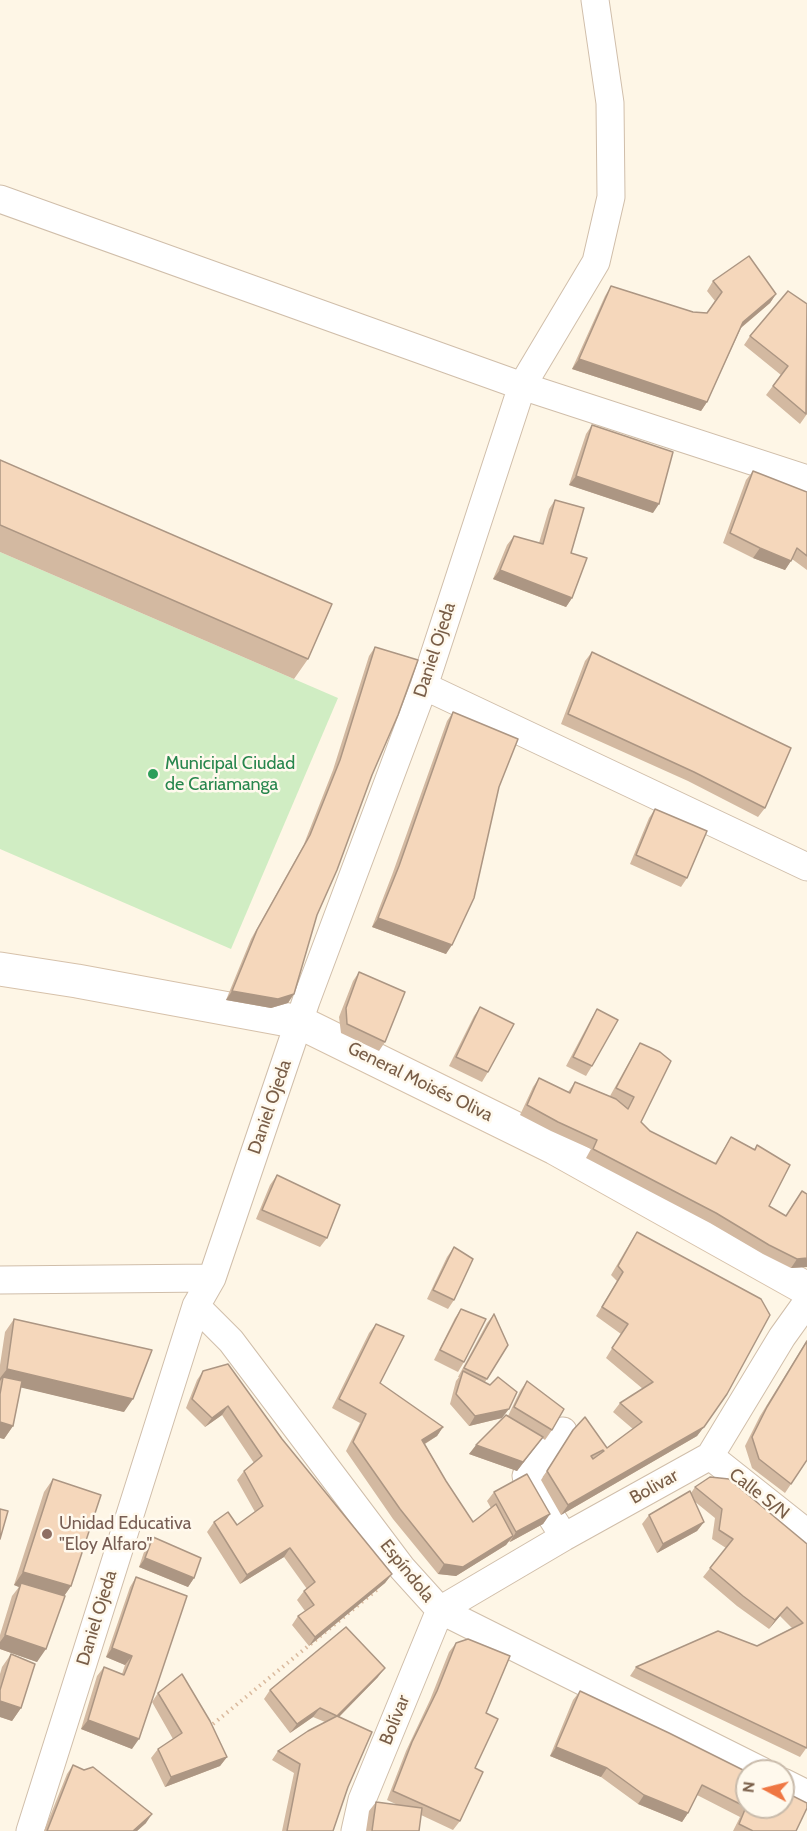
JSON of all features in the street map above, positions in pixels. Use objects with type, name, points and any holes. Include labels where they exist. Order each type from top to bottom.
[{"type":"main road","name":"General Moisés Oliva","points":[[0,969],[299,1022],[555,1148],[807,1289]]},
{"type":"street","name":"Daniel Ojeda","points":[[30,1831],[196,1306],[212,1278],[299,1022],[424,686],[522,386],[596,262],[611,197],[610,103],[595,0]]},
{"type":"street","points":[[0,199],[522,386],[807,479]]},
{"type":"street","points":[[424,686],[807,867]]},
{"type":"street","points":[[0,1280],[212,1278]]},
{"type":"street","name":"Bolivar","points":[[440,1610],[564,1537],[710,1456],[782,1337],[807,1302]]},
{"type":"street","name":"Espíndola","points":[[196,1306],[231,1341],[402,1568],[440,1610],[738,1759]]},
{"type":"street","points":[[563,1431],[526,1476],[564,1537]]},
{"type":"street","name":"Calle S/N","points":[[710,1456],[807,1533]]},
{"type":"street","name":"Bolívar","points":[[355,1831],[362,1800],[440,1610]]},
{"type":"path","points":[[213,1724],[402,1568]]},
{"type":"green space","name":"Municipal Ciudad de Cariamanga","points":[[0,552],[338,698],[231,949],[0,849]]},
{"type":"building","points":[[749,256],[776,294],[743,322],[707,402],[579,359],[611,286],[693,312],[707,313],[722,292],[713,281]]},
{"type":"building","points":[[788,291],[807,304],[806,414],[773,386],[788,366],[750,336]]},
{"type":"building","points":[[592,425],[673,452],[659,504],[576,476]]},
{"type":"building","points":[[0,460],[332,604],[308,659],[0,525]]},
{"type":"building","points":[[753,471],[807,492],[807,556],[797,548],[791,561],[730,533]]},
{"type":"building","points":[[555,500],[584,508],[571,553],[587,558],[572,598],[500,570],[514,536],[543,544]]},
{"type":"building","points":[[375,647],[418,660],[337,870],[317,915],[294,994],[278,999],[232,991],[257,930],[310,835],[340,760]]},
{"type":"building","points":[[592,652],[791,748],[765,808],[694,772],[568,714]]},
{"type":"building","points":[[453,712],[518,739],[499,787],[474,898],[452,945],[378,918],[399,866]]},
{"type":"building","points":[[655,809],[707,831],[687,878],[636,855]]},
{"type":"building","points":[[359,972],[405,992],[385,1042],[347,1024],[346,1008]]},
{"type":"building","points":[[480,1007],[514,1024],[488,1072],[456,1057]]},
{"type":"building","points":[[597,1009],[618,1020],[592,1066],[573,1057]]},
{"type":"building","points":[[640,1043],[660,1052],[671,1061],[641,1122],[650,1131],[716,1164],[731,1137],[755,1150],[757,1145],[790,1165],[769,1206],[786,1216],[802,1191],[807,1194],[807,1258],[797,1259],[769,1245],[716,1213],[593,1149],[597,1140],[527,1105],[539,1078],[570,1093],[575,1082],[616,1099],[628,1109],[634,1097],[616,1088]]},
{"type":"building","points":[[277,1175],[340,1205],[327,1238],[262,1210]]},
{"type":"building","points":[[637,1232],[761,1299],[770,1315],[727,1394],[704,1427],[568,1505],[547,1471],[573,1430],[585,1417],[607,1448],[642,1422],[620,1403],[653,1382],[612,1348],[628,1324],[602,1307],[623,1272],[618,1266]],"holes":[[[603,1450],[593,1459],[591,1456]]]},
{"type":"building","points":[[454,1247],[473,1259],[454,1300],[433,1290]]},
{"type":"building","points":[[461,1309],[486,1319],[464,1362],[440,1350]]},
{"type":"building","points":[[494,1314],[508,1345],[487,1379],[464,1368]]},
{"type":"building","points":[[14,1319],[152,1350],[133,1399],[7,1369]]},
{"type":"building","points":[[376,1324],[404,1336],[380,1383],[443,1427],[422,1440],[473,1522],[496,1504],[513,1536],[463,1567],[444,1564],[400,1509],[353,1442],[366,1414],[339,1399]]},
{"type":"building","points":[[807,1341],[807,1460],[791,1484],[759,1459],[752,1437],[767,1407]]},
{"type":"building","points":[[228,1364],[282,1439],[392,1574],[315,1637],[298,1616],[314,1605],[304,1591],[315,1582],[290,1548],[247,1575],[214,1522],[228,1512],[237,1525],[263,1506],[244,1471],[262,1456],[228,1406],[212,1418],[192,1399],[203,1371]]},
{"type":"building","points":[[463,1371],[490,1385],[498,1377],[517,1392],[509,1409],[475,1416],[456,1394]]},
{"type":"building","points":[[3,1377],[22,1381],[13,1426],[0,1422],[0,1394]]},
{"type":"building","points":[[527,1381],[564,1409],[552,1430],[514,1407]]},
{"type":"building","points":[[506,1415],[543,1437],[523,1462],[476,1445]]},
{"type":"building","points":[[527,1474],[550,1514],[516,1532],[494,1492]]},
{"type":"building","points":[[710,1477],[729,1479],[807,1544],[807,1748],[636,1667],[718,1631],[757,1646],[803,1623],[787,1607],[775,1620],[710,1568],[733,1539],[719,1530],[722,1509],[695,1487]]},
{"type":"building","points":[[53,1479],[101,1495],[71,1586],[23,1572]]},
{"type":"building","points":[[690,1491],[704,1522],[663,1544],[649,1515]]},
{"type":"building","points":[[0,1509],[8,1511],[0,1539]]},
{"type":"building","points":[[153,1537],[201,1558],[194,1578],[145,1558]]},
{"type":"building","points":[[136,1577],[187,1596],[139,1739],[88,1720],[104,1667],[124,1675],[132,1656],[112,1648]]},
{"type":"building","points":[[21,1583],[65,1596],[46,1649],[5,1635]]},
{"type":"building","points":[[346,1627],[385,1668],[337,1716],[320,1708],[297,1724],[270,1690]]},
{"type":"building","points":[[468,1639],[510,1656],[486,1713],[498,1719],[475,1768],[483,1772],[460,1821],[393,1791],[456,1643]]},
{"type":"building","points":[[11,1654],[35,1664],[21,1708],[0,1701],[0,1690]]},
{"type":"building","points":[[182,1674],[210,1721],[227,1757],[171,1777],[158,1749],[182,1733],[158,1693]]},
{"type":"building","points":[[580,1691],[735,1766],[735,1802],[702,1785],[688,1813],[644,1795],[607,1768],[556,1747]]},
{"type":"building","points":[[337,1716],[372,1732],[348,1787],[333,1831],[287,1831],[300,1764],[278,1751],[308,1731]]},
{"type":"building","points":[[73,1765],[84,1770],[93,1767],[152,1814],[133,1831],[47,1831]]},
{"type":"building","points":[[795,1797],[807,1803],[807,1808],[796,1831],[753,1831],[739,1824],[741,1819],[795,1819]]},
{"type":"building","points":[[376,1802],[422,1808],[419,1831],[372,1831]]},
{"type":"place","name":"Municipal Ciudad de Cariamanga","points":[[153,774]]},
{"type":"place","name":"Unidad Educativa \"Eloy Alfaro\"","points":[[47,1534]]}]
